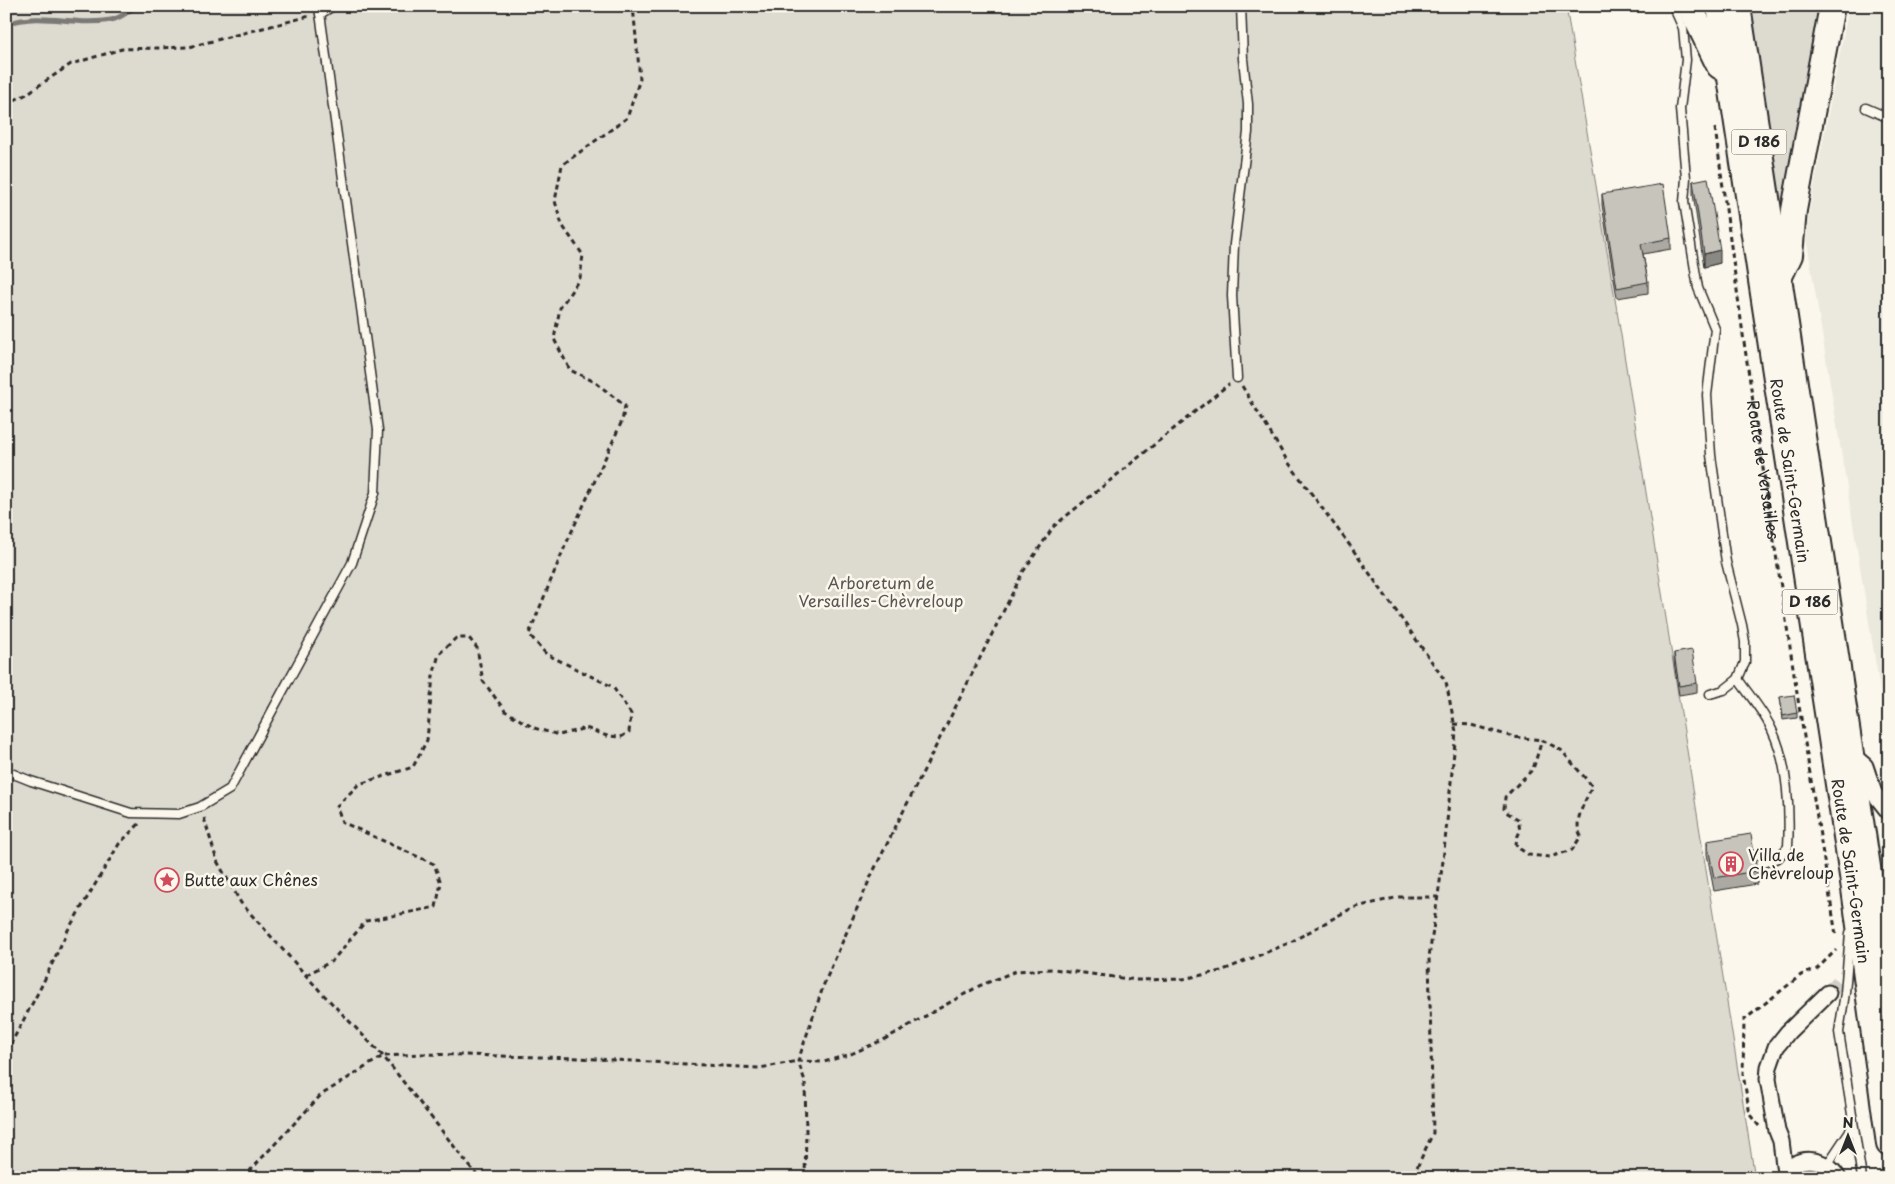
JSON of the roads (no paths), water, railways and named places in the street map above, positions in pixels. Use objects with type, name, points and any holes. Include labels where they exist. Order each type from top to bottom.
[{"type":"main road","points":[[1690,6],[1719,66],[1729,73]]},
{"type":"main road","name":"Route de Saint-Germain","points":[[1718,6],[1854,889],[1889,1144]]},
{"type":"main road","name":"D 186","points":[[1738,6],[1779,278]]},
{"type":"main road","points":[[1779,278],[1790,255],[1794,210],[1832,6]]},
{"type":"main road","name":"Route de Saint-Germain","points":[[1779,278],[1889,1006]]},
{"type":"street","points":[[1851,754],[1865,766],[1874,792],[1889,812]]},
{"type":"street","points":[[1784,1176],[1782,1141],[1777,1131],[1768,1079],[1770,1060],[1788,1032],[1828,993]]},
{"type":"street","points":[[1782,1141],[1809,1160],[1827,1165],[1838,1178]]},
{"type":"street","points":[[1784,1176],[1791,1166],[1809,1160]]},
{"type":"lane","points":[[6,771],[31,781],[131,813],[178,814],[200,807],[230,789],[352,563],[375,493],[378,430],[319,10],[333,6]]},
{"type":"lane","points":[[1237,378],[1232,296],[1234,244],[1248,132],[1248,104],[1243,59],[1241,6]]},
{"type":"lane","points":[[1673,6],[1683,28],[1686,60],[1680,109],[1686,178],[1684,202],[1698,288],[1715,329],[1707,395],[1711,455],[1726,562],[1745,642],[1745,662],[1738,679],[1724,690],[1710,694]]},
{"type":"lane","points":[[1866,108],[1889,118]]},
{"type":"lane","points":[[1738,679],[1772,730],[1782,760],[1787,800],[1788,847],[1778,858],[1760,864]]},
{"type":"lane","points":[[1854,889],[1840,1032],[1862,1178]]},
{"type":"lane","points":[[1827,1165],[1853,1126]]},
{"type":"waterway","points":[[6,24],[33,19],[97,22],[118,18],[138,6]]},
{"type":"tunnel","points":[[1828,993],[1868,953]]},
{"type":"place","name":"Villa de Chèvreloup","points":[[1731,864]]},
{"type":"place","name":"Butte aux Chênes","points":[[167,880]]},
{"type":"park label","name":"Arboretum de Versailles-Chèvreloup","points":[[881,592]]}]
